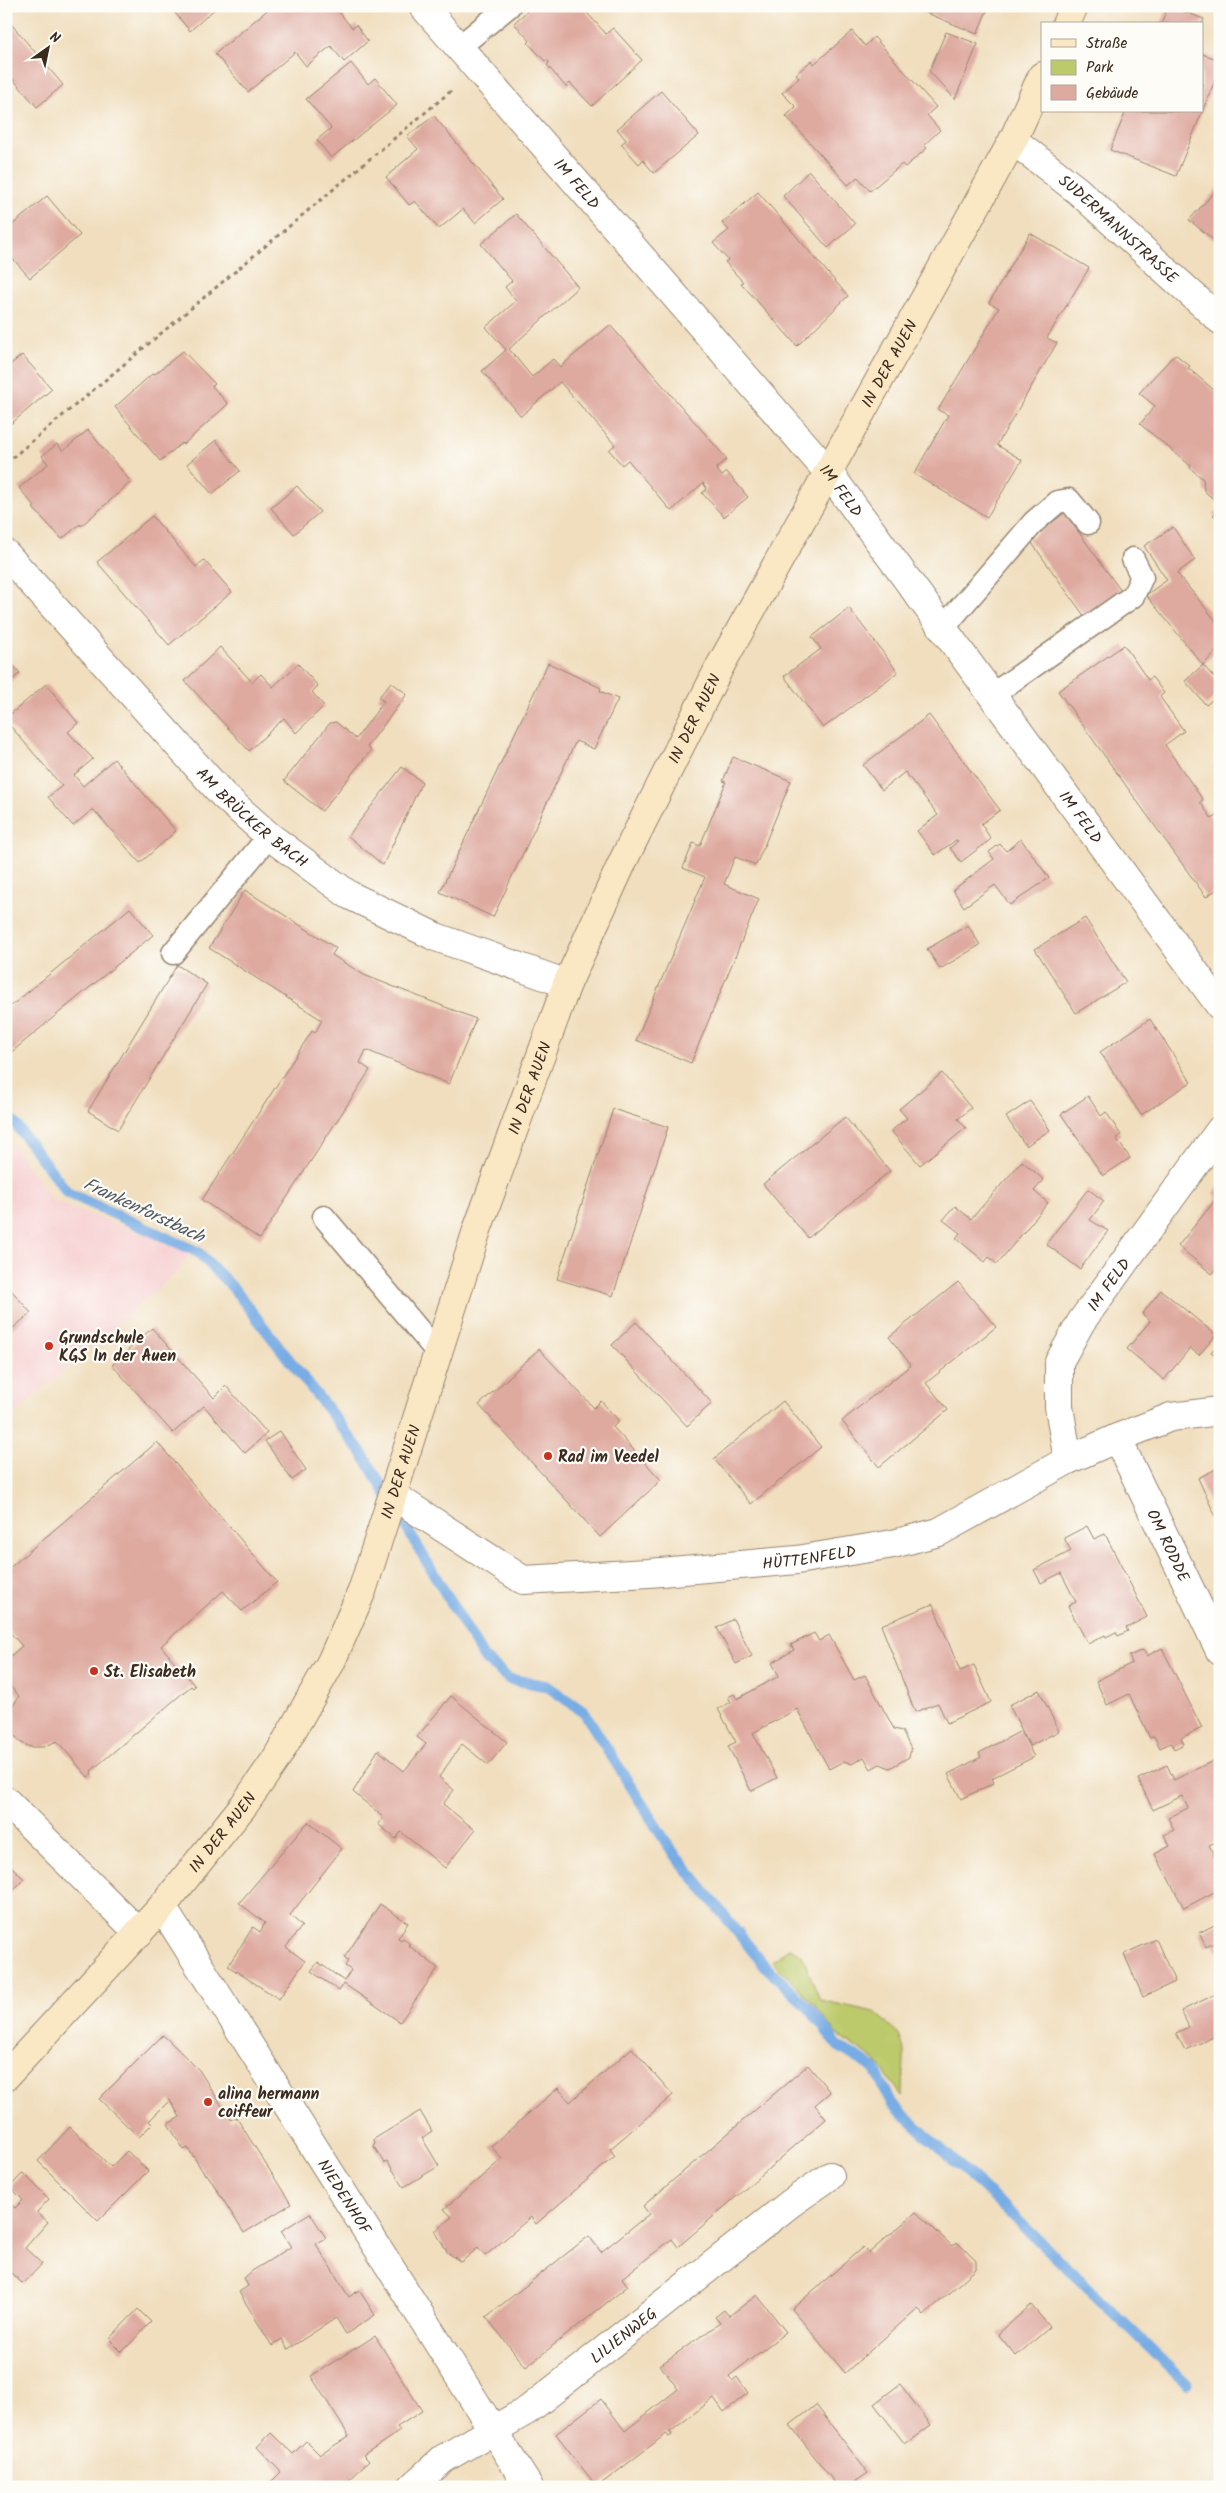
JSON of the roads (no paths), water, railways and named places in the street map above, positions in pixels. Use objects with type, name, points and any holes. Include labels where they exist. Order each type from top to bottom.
[{"type":"street","name":"IM FELD","points":[[423,6],[829,472],[1220,1006]]},
{"type":"street","points":[[1067,22],[1074,6]]},
{"type":"street","name":"IN DER AUEN","points":[[6,2076],[162,1907],[244,1804],[276,1759],[331,1662],[362,1591],[385,1522],[403,1502],[403,1468],[438,1353],[477,1230],[567,984],[624,859],[719,668],[1014,140],[1041,78]]},
{"type":"street","name":"SUDERMANNSTRASSE","points":[[1014,140],[1077,190],[1220,320]]},
{"type":"street","name":"AM BRÜCKER BACH","points":[[6,554],[224,795],[269,836],[349,894],[436,937],[567,984]]},
{"type":"street","name":"IM FELD","points":[[1068,1460],[1059,1406],[1059,1362],[1081,1322],[1220,1130]]},
{"type":"street","name":"HÜTTENFELD","points":[[403,1502],[522,1580],[797,1560],[893,1544],[938,1532],[1068,1460],[1117,1438],[1171,1417],[1220,1411]]},
{"type":"street","name":"OM RODDE","points":[[1117,1438],[1220,1651]]},
{"type":"street","points":[[6,1801],[140,1932]]},
{"type":"street","name":"NIEDENHOF","points":[[162,1907],[529,2487]]},
{"type":"street","name":"LILIENWEG","points":[[412,2487],[443,2458],[528,2410],[791,2203],[830,2176]]},
{"type":"lane","points":[[459,47],[509,6]]},
{"type":"lane","points":[[943,628],[1034,522],[1057,502],[1070,500],[1088,523]]},
{"type":"lane","points":[[992,695],[1133,596],[1142,578],[1133,559]]},
{"type":"lane","points":[[173,953],[269,836]]},
{"type":"lane","points":[[324,1216],[438,1353]]},
{"type":"waterway","name":"Frankenforstbach","points":[[6,1112],[68,1193],[198,1252],[234,1289],[362,1453],[484,1658],[509,1679],[547,1686],[584,1712],[669,1847],[764,1965],[809,2008],[838,2046],[874,2068],[892,2104],[1003,2206],[1187,2384]]},
{"type":"place","name":"Grundschule KGS In der Auen","points":[[49,1346]]},
{"type":"place","name":"Rad im Veedel","points":[[548,1456]]},
{"type":"place","name":"St. Elisabeth","points":[[94,1671]]},
{"type":"place","name":"alina hermann coiffeur","points":[[208,2102]]}]
